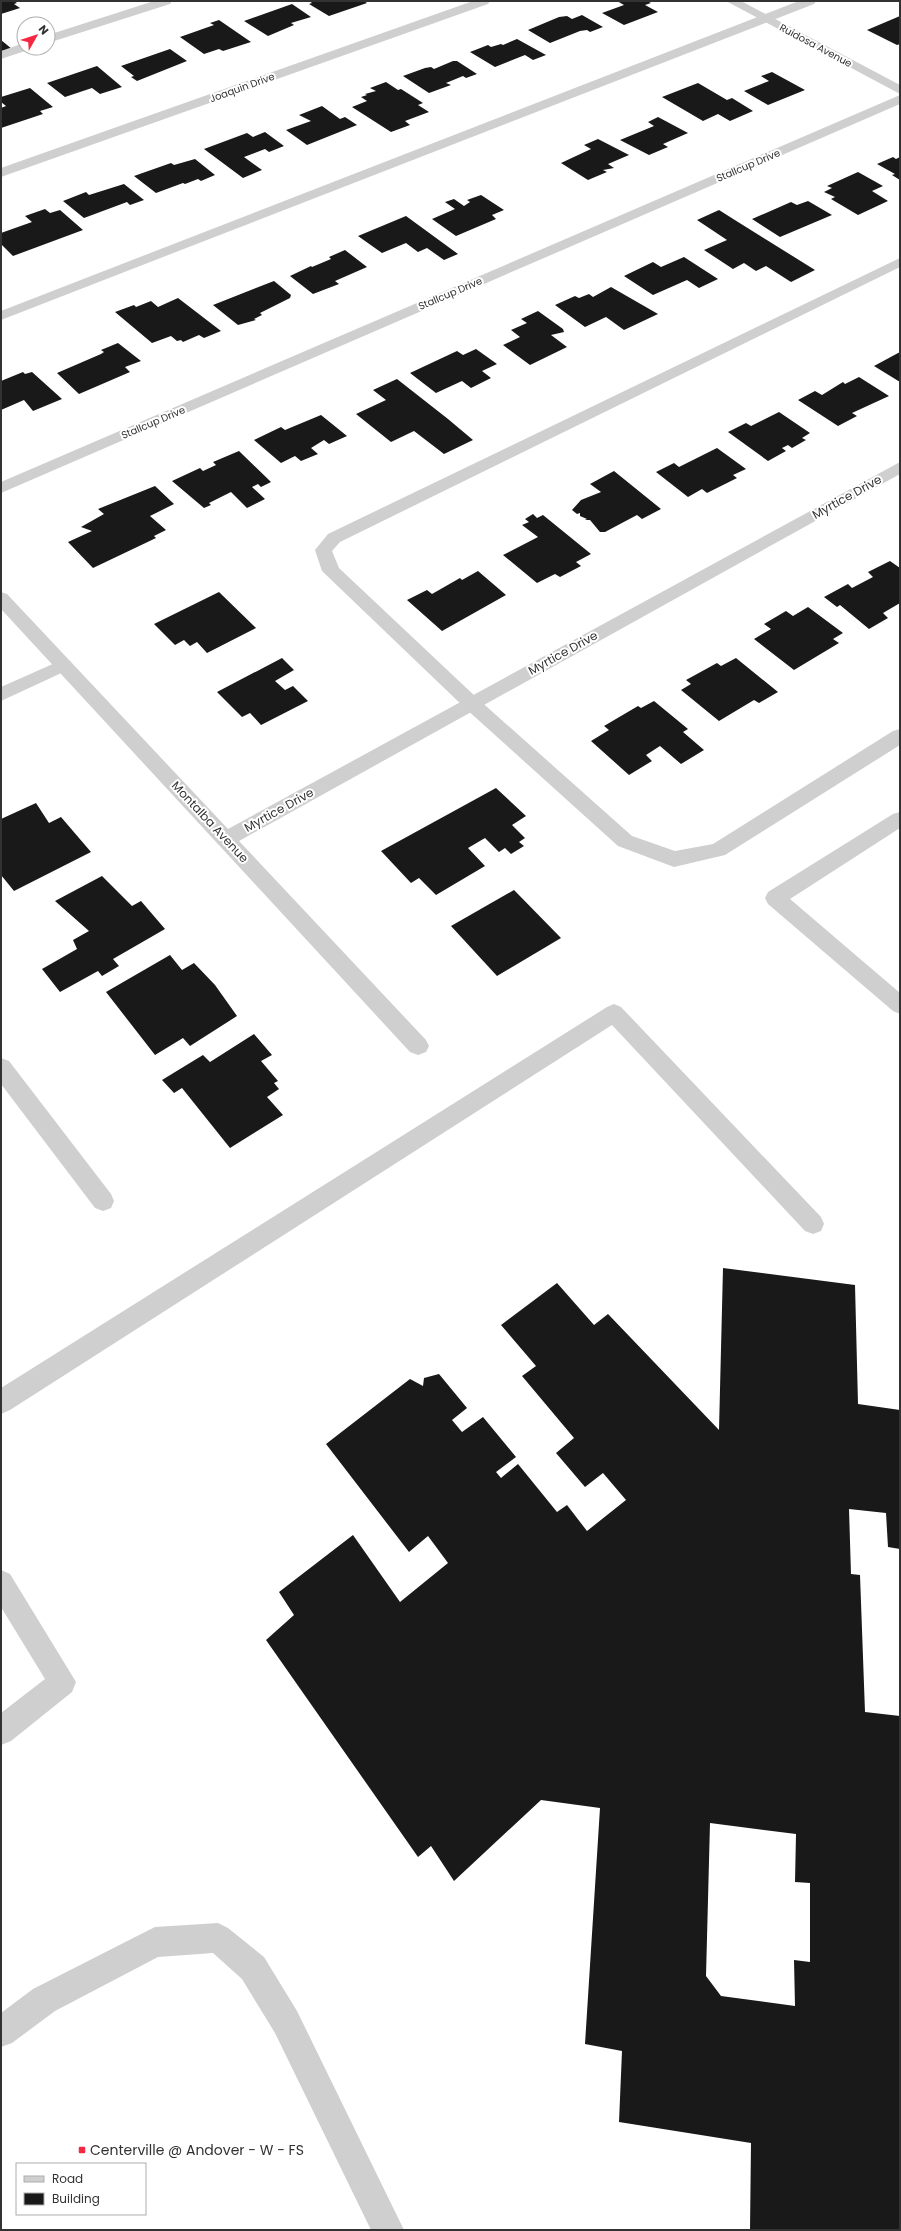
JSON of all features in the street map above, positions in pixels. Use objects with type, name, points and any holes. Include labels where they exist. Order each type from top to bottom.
[{"type":"street","points":[[56,36],[166,1]]},
{"type":"street","name":"Joaquin Drive","points":[[1,173],[484,1]]},
{"type":"street","name":"Ruidosa Avenue","points":[[732,1],[900,90]]},
{"type":"street","points":[[1,316],[810,1]]},
{"type":"street","points":[[1,55],[16,50]]},
{"type":"street","name":"Stallcup Drive","points":[[1,488],[900,99]]},
{"type":"street","points":[[900,262],[334,538],[323,550],[331,571],[471,703],[625,841],[674,859],[718,850],[900,736]]},
{"type":"street","name":"Myrtice Drive","points":[[226,839],[900,467]]},
{"type":"street","name":"Montalba Avenue","points":[[1,598],[418,1046]]},
{"type":"street","points":[[1,696],[64,665]]},
{"type":"street","points":[[900,819],[775,898],[900,1006]]},
{"type":"street","points":[[1,1402],[614,1013],[813,1224]]},
{"type":"street","points":[[1,1067],[103,1201]]},
{"type":"street","points":[[1,1583],[62,1682],[1,1731]]},
{"type":"street","points":[[1,2032],[44,2000],[155,1942],[218,1938],[253,1968],[286,2022],[388,2230]]},
{"type":"building","points":[[1,1],[14,1],[17,3],[14,4],[20,8],[1,14]]},
{"type":"building","points":[[309,1],[364,1],[367,3],[329,16],[309,4],[312,3]]},
{"type":"building","points":[[617,1],[647,1],[651,3],[645,5],[658,12],[624,25],[602,13],[624,5]]},
{"type":"building","points":[[292,4],[311,17],[291,23],[294,25],[268,36],[244,21]]},
{"type":"building","points":[[582,15],[603,27],[590,32],[587,30],[580,31],[550,43],[528,30],[559,17],[567,16],[572,19]]},
{"type":"building","points":[[900,16],[900,44],[897,45],[867,30]]},
{"type":"building","points":[[219,20],[251,42],[223,51],[219,49],[204,54],[180,37],[214,25],[210,23]]},
{"type":"building","points":[[517,39],[546,55],[533,60],[525,55],[495,67],[470,52],[488,45],[491,47],[501,44],[503,45]]},
{"type":"building","points":[[1,40],[12,49],[1,52]]},
{"type":"building","points":[[170,49],[187,61],[137,81],[131,77],[134,76],[121,66]]},
{"type":"building","points":[[453,61],[457,61],[477,74],[466,78],[463,76],[446,83],[451,85],[429,93],[403,76],[425,68],[431,67],[434,69]]},
{"type":"building","points":[[97,66],[122,87],[100,94],[92,88],[65,97],[47,83]]},
{"type":"building","points":[[772,72],[805,90],[768,105],[744,91],[769,81],[761,76]]},
{"type":"building","points":[[386,82],[398,90],[401,89],[423,103],[418,105],[429,112],[405,121],[410,125],[391,132],[352,107],[367,101],[361,97],[367,95],[365,94],[376,91],[370,88]]},
{"type":"building","points":[[698,83],[727,100],[732,98],[753,111],[730,121],[718,114],[703,121],[662,97]]},
{"type":"building","points":[[30,88],[53,107],[40,111],[43,114],[1,128],[1,108],[6,106],[1,102],[1,97]]},
{"type":"building","points":[[322,106],[340,119],[345,117],[357,125],[307,145],[286,130],[311,121],[299,115]]},
{"type":"building","points":[[658,117],[688,133],[663,144],[668,147],[649,155],[620,140],[654,126],[648,122]]},
{"type":"building","points":[[265,132],[284,146],[269,152],[265,149],[244,157],[262,170],[243,178],[204,149],[247,133],[253,137]]},
{"type":"building","points":[[598,139],[629,155],[608,164],[614,168],[603,170],[607,172],[588,180],[561,163],[591,149],[584,145]]},
{"type":"building","points":[[893,157],[896,159],[900,157],[900,180],[892,175],[895,174],[877,164]]},
{"type":"building","points":[[195,159],[215,175],[201,181],[198,179],[185,184],[183,183],[156,193],[134,176],[171,163],[174,165]]},
{"type":"building","points":[[858,172],[883,186],[872,191],[888,201],[858,215],[831,199],[835,197],[824,192],[832,188],[827,186]]},
{"type":"building","points":[[124,184],[144,200],[130,205],[127,202],[84,218],[63,201],[86,192],[89,195]]},
{"type":"building","points":[[481,195],[504,210],[492,215],[496,219],[456,236],[432,219],[455,209],[445,202],[454,199],[464,206],[470,202],[467,200]]},
{"type":"building","points":[[808,201],[832,215],[780,237],[752,219],[791,202],[797,205]]},
{"type":"building","points":[[45,209],[50,213],[60,210],[83,230],[13,256],[1,244],[1,233],[32,222],[25,216]]},
{"type":"building","points":[[719,210],[815,270],[791,282],[766,266],[756,271],[744,263],[733,269],[704,250],[727,240],[697,220]]},
{"type":"building","points":[[406,216],[458,254],[444,260],[427,248],[418,252],[406,243],[382,253],[358,236]]},
{"type":"building","points":[[345,250],[367,267],[335,281],[339,284],[313,294],[290,276],[331,259],[329,257]]},
{"type":"building","points":[[684,257],[718,279],[699,288],[687,280],[653,295],[624,276],[653,262],[661,267]]},
{"type":"building","points":[[274,281],[291,295],[290,298],[260,313],[262,315],[254,319],[256,320],[238,325],[213,305]]},
{"type":"building","points":[[611,287],[658,314],[624,330],[606,317],[585,327],[555,305],[575,296],[579,298],[589,294],[593,297]]},
{"type":"building","points":[[178,298],[221,331],[204,338],[199,335],[183,342],[181,340],[177,341],[171,336],[152,343],[115,312],[134,305],[136,307],[151,301],[158,307]]},
{"type":"building","points":[[538,311],[563,329],[564,332],[551,335],[567,347],[530,365],[503,345],[520,337],[511,330],[527,323],[521,319]]},
{"type":"building","points":[[118,343],[141,361],[125,367],[130,372],[79,394],[57,373],[101,354],[104,352],[101,350]]},
{"type":"building","points":[[476,349],[497,364],[482,371],[491,378],[471,388],[462,381],[436,393],[410,373],[457,351],[463,355]]},
{"type":"building","points":[[900,352],[900,382],[874,366]]},
{"type":"building","points":[[23,372],[25,374],[32,372],[62,399],[33,411],[24,400],[1,410],[1,381]]},
{"type":"building","points":[[859,377],[889,396],[852,413],[857,416],[838,426],[798,400],[815,391],[822,395],[843,382],[845,384]]},
{"type":"building","points":[[397,379],[473,440],[444,454],[414,431],[391,442],[356,414],[386,400],[373,390]]},
{"type":"building","points":[[779,412],[810,433],[802,438],[806,440],[792,448],[788,445],[782,448],[786,451],[768,461],[728,432],[746,423],[751,426]]},
{"type":"building","points":[[321,415],[347,436],[329,444],[324,440],[311,448],[318,454],[301,461],[295,456],[281,463],[254,440],[281,427],[285,430]]},
{"type":"building","points":[[717,448],[746,469],[733,475],[737,478],[707,493],[702,489],[688,497],[656,472],[674,463],[679,467]]},
{"type":"building","points":[[239,451],[271,482],[261,487],[258,484],[252,487],[265,499],[247,508],[231,492],[209,503],[211,505],[204,508],[172,481],[200,468],[203,471],[216,465],[213,462]]},
{"type":"building","points":[[614,471],[661,509],[642,519],[637,515],[605,532],[600,532],[590,520],[585,520],[587,519],[580,516],[580,513],[577,514],[572,510],[581,500],[601,492],[590,484]]},
{"type":"building","points":[[155,486],[174,504],[150,516],[166,530],[154,536],[156,538],[93,568],[68,542],[92,531],[81,527],[104,514],[98,509]]},
{"type":"building","points":[[533,514],[537,518],[543,515],[591,554],[576,562],[581,566],[560,577],[555,574],[537,583],[503,555],[538,537],[522,525],[529,522],[525,519]]},
{"type":"building","points":[[890,561],[900,568],[900,603],[883,613],[888,618],[869,629],[840,605],[837,607],[824,597],[848,584],[852,588],[873,577],[868,572]]},
{"type":"building","points":[[478,571],[506,595],[442,631],[407,600],[427,590],[432,594],[460,578],[462,580]]},
{"type":"building","points":[[219,592],[256,628],[207,653],[197,642],[190,646],[184,640],[175,645],[154,624]]},
{"type":"building","points":[[808,607],[843,633],[833,639],[839,643],[794,670],[754,639],[771,629],[764,624],[786,611],[793,616]]},
{"type":"building","points":[[282,658],[294,670],[275,681],[285,690],[293,686],[308,701],[261,725],[250,713],[242,717],[217,692]]},
{"type":"building","points":[[736,658],[778,692],[759,703],[754,700],[719,721],[681,690],[691,684],[686,680],[717,663],[721,666]]},
{"type":"building","points":[[654,701],[688,729],[683,732],[704,750],[681,764],[660,746],[646,755],[652,761],[629,775],[591,741],[609,730],[604,726],[638,706],[641,708]]},
{"type":"building","points":[[496,788],[526,816],[512,825],[525,838],[519,842],[524,846],[511,854],[505,848],[499,852],[485,838],[468,848],[485,866],[436,895],[419,878],[411,883],[381,851]]},
{"type":"building","points":[[36,803],[49,823],[61,817],[91,852],[14,891],[1,875],[1,819]]},
{"type":"building","points":[[102,876],[132,906],[141,901],[165,929],[113,959],[119,966],[102,976],[98,971],[60,992],[42,969],[77,949],[73,940],[89,931],[55,901]]},
{"type":"building","points":[[514,890],[561,938],[497,976],[451,926]]},
{"type":"building","points":[[170,955],[182,970],[194,963],[215,985],[237,1016],[190,1046],[183,1038],[155,1055],[106,992]]},
{"type":"building","points":[[254,1034],[272,1055],[261,1061],[278,1081],[274,1083],[279,1089],[267,1097],[283,1115],[230,1148],[182,1088],[174,1093],[162,1080],[203,1055],[210,1062]]},
{"type":"building","points":[[723,1268],[855,1285],[858,1404],[900,1410],[900,1549],[888,1547],[886,1513],[849,1509],[851,1574],[860,1575],[865,1712],[900,1716],[900,2230],[750,2230],[751,2143],[619,2122],[622,2051],[585,2044],[600,1808],[541,1800],[454,1881],[431,1846],[418,1857],[266,1640],[294,1615],[279,1592],[353,1535],[400,1602],[448,1563],[428,1536],[409,1552],[326,1444],[410,1379],[423,1386],[424,1378],[439,1374],[467,1408],[452,1420],[462,1432],[483,1417],[516,1457],[496,1472],[501,1478],[518,1464],[557,1512],[567,1505],[587,1531],[626,1500],[603,1473],[585,1487],[556,1453],[574,1438],[522,1376],[536,1366],[501,1325],[557,1283],[594,1325],[608,1314],[719,1430]],"holes":[[[710,1823],[796,1834],[795,1882],[810,1883],[810,1962],[794,1960],[795,2006],[721,1996],[706,1976]]]},
{"type":"place","name":"Centerville @ Andover - W - FS","points":[[82,2150]]}]
